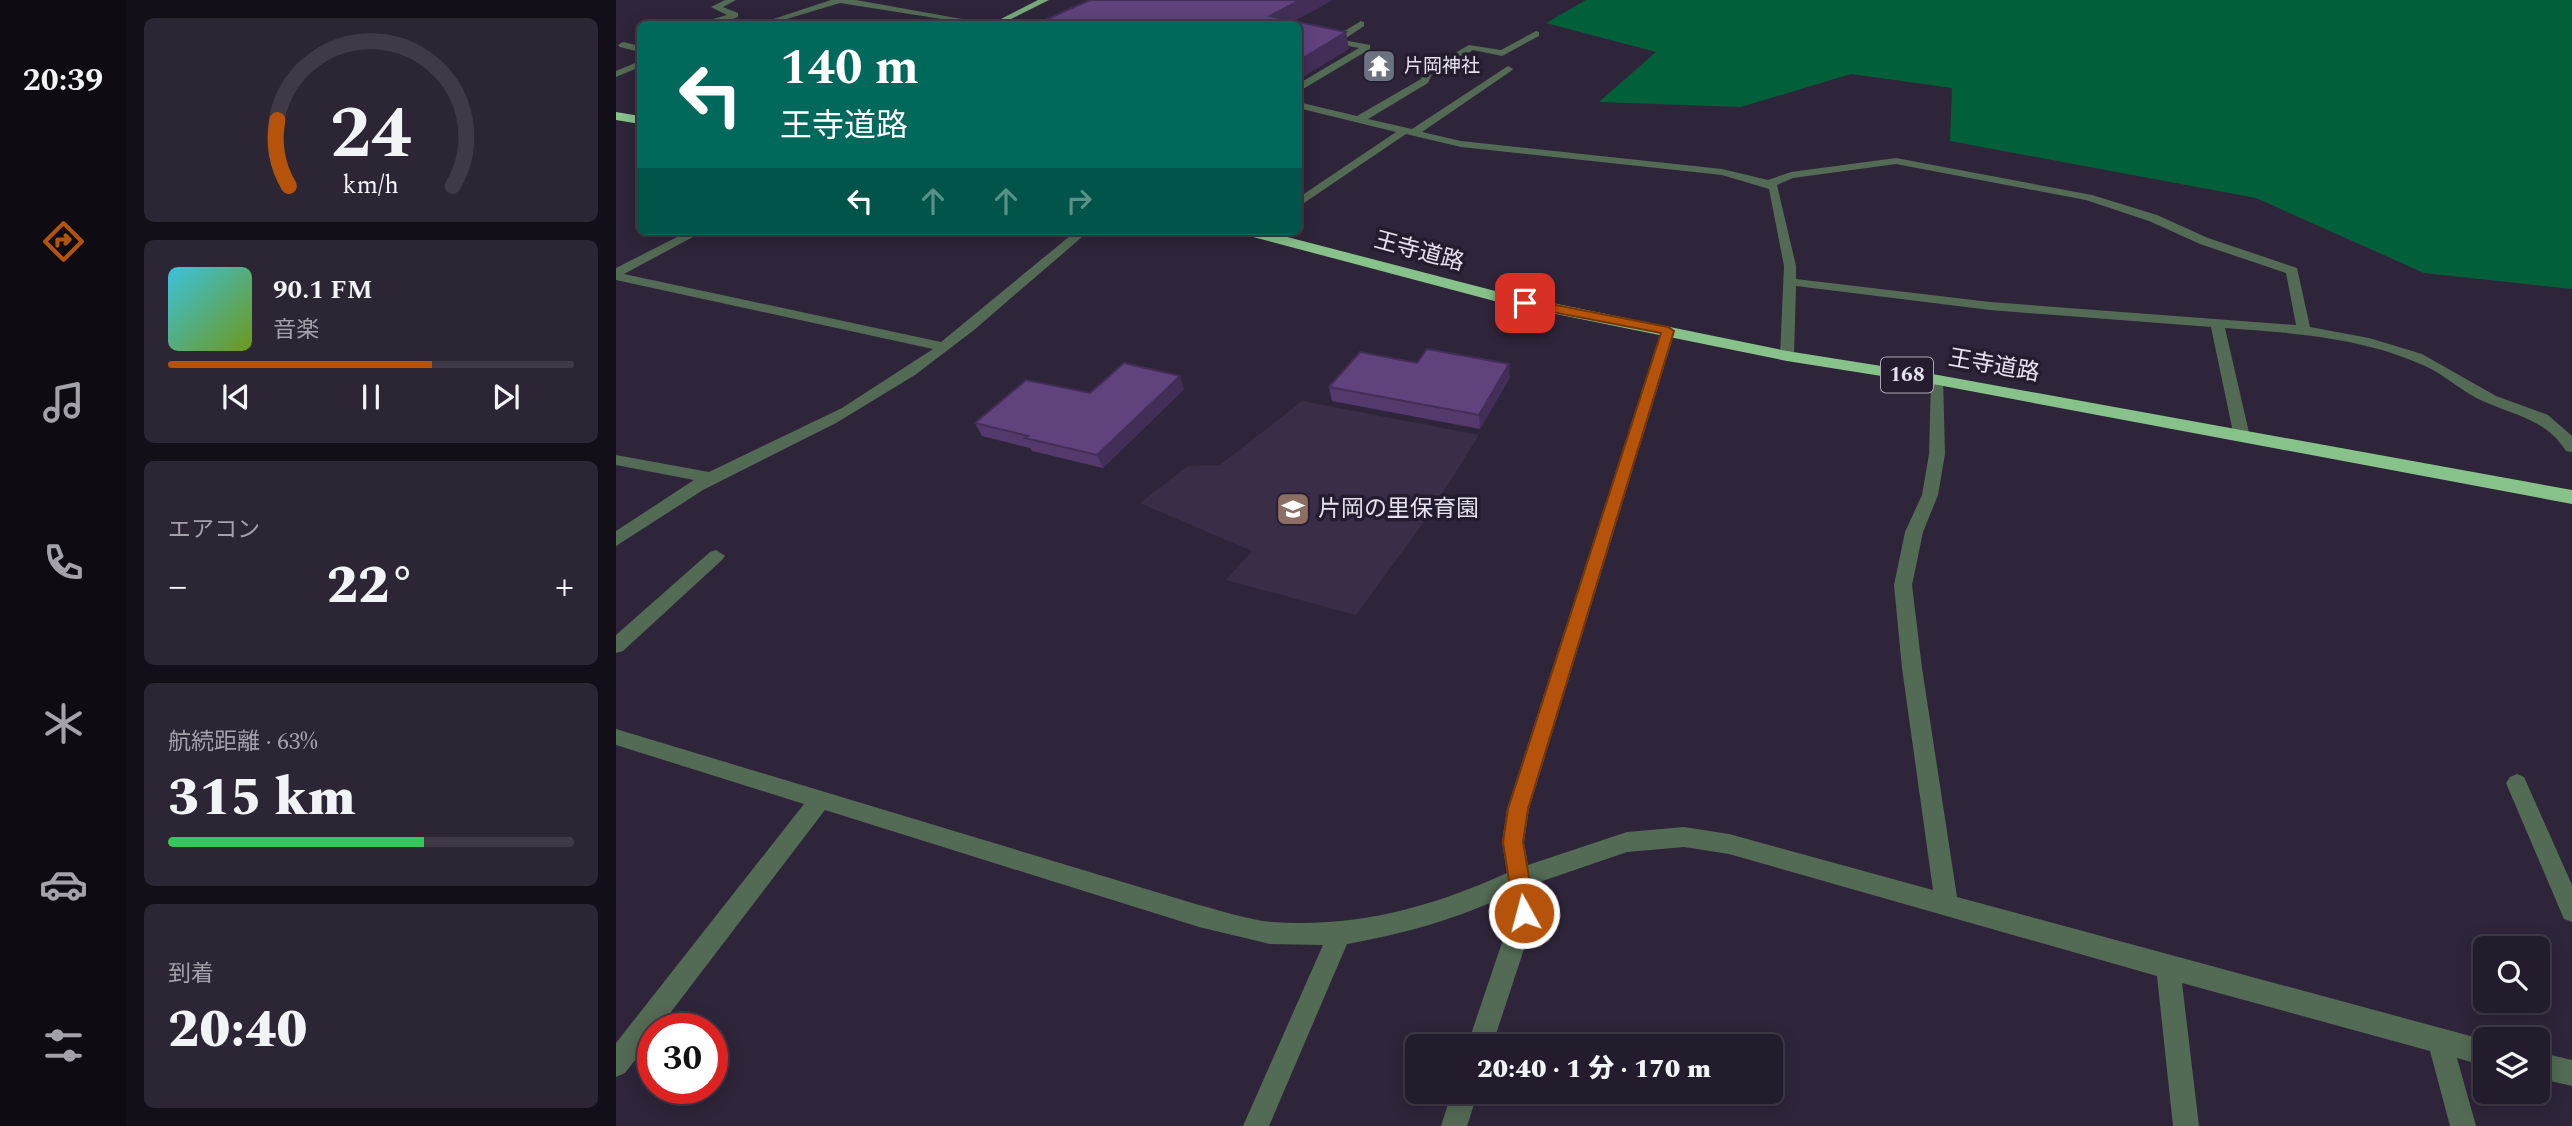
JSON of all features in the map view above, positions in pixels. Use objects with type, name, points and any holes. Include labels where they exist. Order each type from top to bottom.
[{"type":"highway","points":[[616,116],[637,120]]},
{"type":"highway","name":"王寺道路","points":[[1265,235],[1502,298],[1787,356],[1938,380],[2572,497]]},
{"type":"main road","points":[[1001,21],[1045,0]]},
{"type":"street","points":[[716,21],[735,15],[715,6],[732,0]]},
{"type":"street","points":[[772,21],[840,0],[968,21]]},
{"type":"street","points":[[1335,41],[1361,24]]},
{"type":"street","points":[[1358,120],[1424,81],[1428,72],[1472,47],[1502,53],[1536,34]]},
{"type":"street","points":[[1302,35],[1367,47],[1302,87]]},
{"type":"street","points":[[623,45],[637,48]]},
{"type":"street","points":[[616,75],[637,65]]},
{"type":"street","points":[[1302,201],[1508,69]]},
{"type":"street","points":[[1302,106],[1409,132],[1499,149],[1734,173],[1769,184],[1774,188],[1790,266],[1787,356]]},
{"type":"street","points":[[1769,184],[1791,174],[1896,161],[2007,184],[2088,197],[2153,218],[2204,241],[2292,271],[2304,330]]},
{"type":"street","points":[[616,275],[691,235]]},
{"type":"street","points":[[616,540],[710,478],[848,411],[943,346],[1078,235]]},
{"type":"street","points":[[616,275],[943,346]]},
{"type":"street","points":[[1791,282],[1990,306],[2304,330],[2377,344],[2433,364],[2478,393],[2555,424],[2572,447]]},
{"type":"street","points":[[2217,324],[2242,437]]},
{"type":"street","points":[[1484,1034],[1524,913],[1513,842],[1518,809],[1668,331]]},
{"type":"street","points":[[1938,380],[1937,454],[1930,495],[1914,532],[1903,584],[1912,668],[1947,905]]},
{"type":"street","points":[[618,460],[710,478]]},
{"type":"street","points":[[616,646],[716,556]]},
{"type":"street","points":[[616,737],[1199,916],[1270,933],[1339,934],[1408,922],[1466,903],[1520,878],[1627,842],[1684,837],[1729,844],[2473,1050]]},
{"type":"street","points":[[2517,783],[2572,911]]},
{"type":"street","points":[[616,1064],[820,800]]},
{"type":"street","points":[[1256,1126],[1339,934]]},
{"type":"street","points":[[2168,967],[2186,1126]]},
{"type":"street","points":[[2440,1041],[2463,1126]]},
{"type":"street","points":[[2550,1068],[2572,1073]]},
{"type":"street","points":[[1454,1126],[1461,1104]]},
{"type":"shaded area","name":"片岡の里保育園","points":[[1302,401],[1479,435],[1428,516],[1356,615],[1226,580],[1252,551],[1140,503],[1188,466],[1220,465]]},
{"type":"green space","points":[[1586,0],[2572,0],[2572,289],[2424,273],[2256,198],[1950,141],[1952,88],[1851,74],[1741,107],[1599,102],[1656,52],[1546,23]]},
{"type":"building","points":[[1090,0],[1300,0],[1270,16],[1294,21],[1043,21]]},
{"type":"building","points":[[1302,23],[1346,32],[1302,59]]},
{"type":"building","points":[[1427,349],[1509,364],[1479,415],[1329,387],[1360,352],[1417,363]]},
{"type":"building","points":[[1124,363],[1180,376],[1097,455],[975,423],[1026,380],[1090,393]]},
{"type":"place","name":"片岡神社","points":[[1379,66]]},
{"type":"place","name":"片岡の里保育園","points":[[1293,509]]},
{"type":"route","points":[[1524,913],[1513,842],[1518,809],[1668,331],[1525,303]]}]
